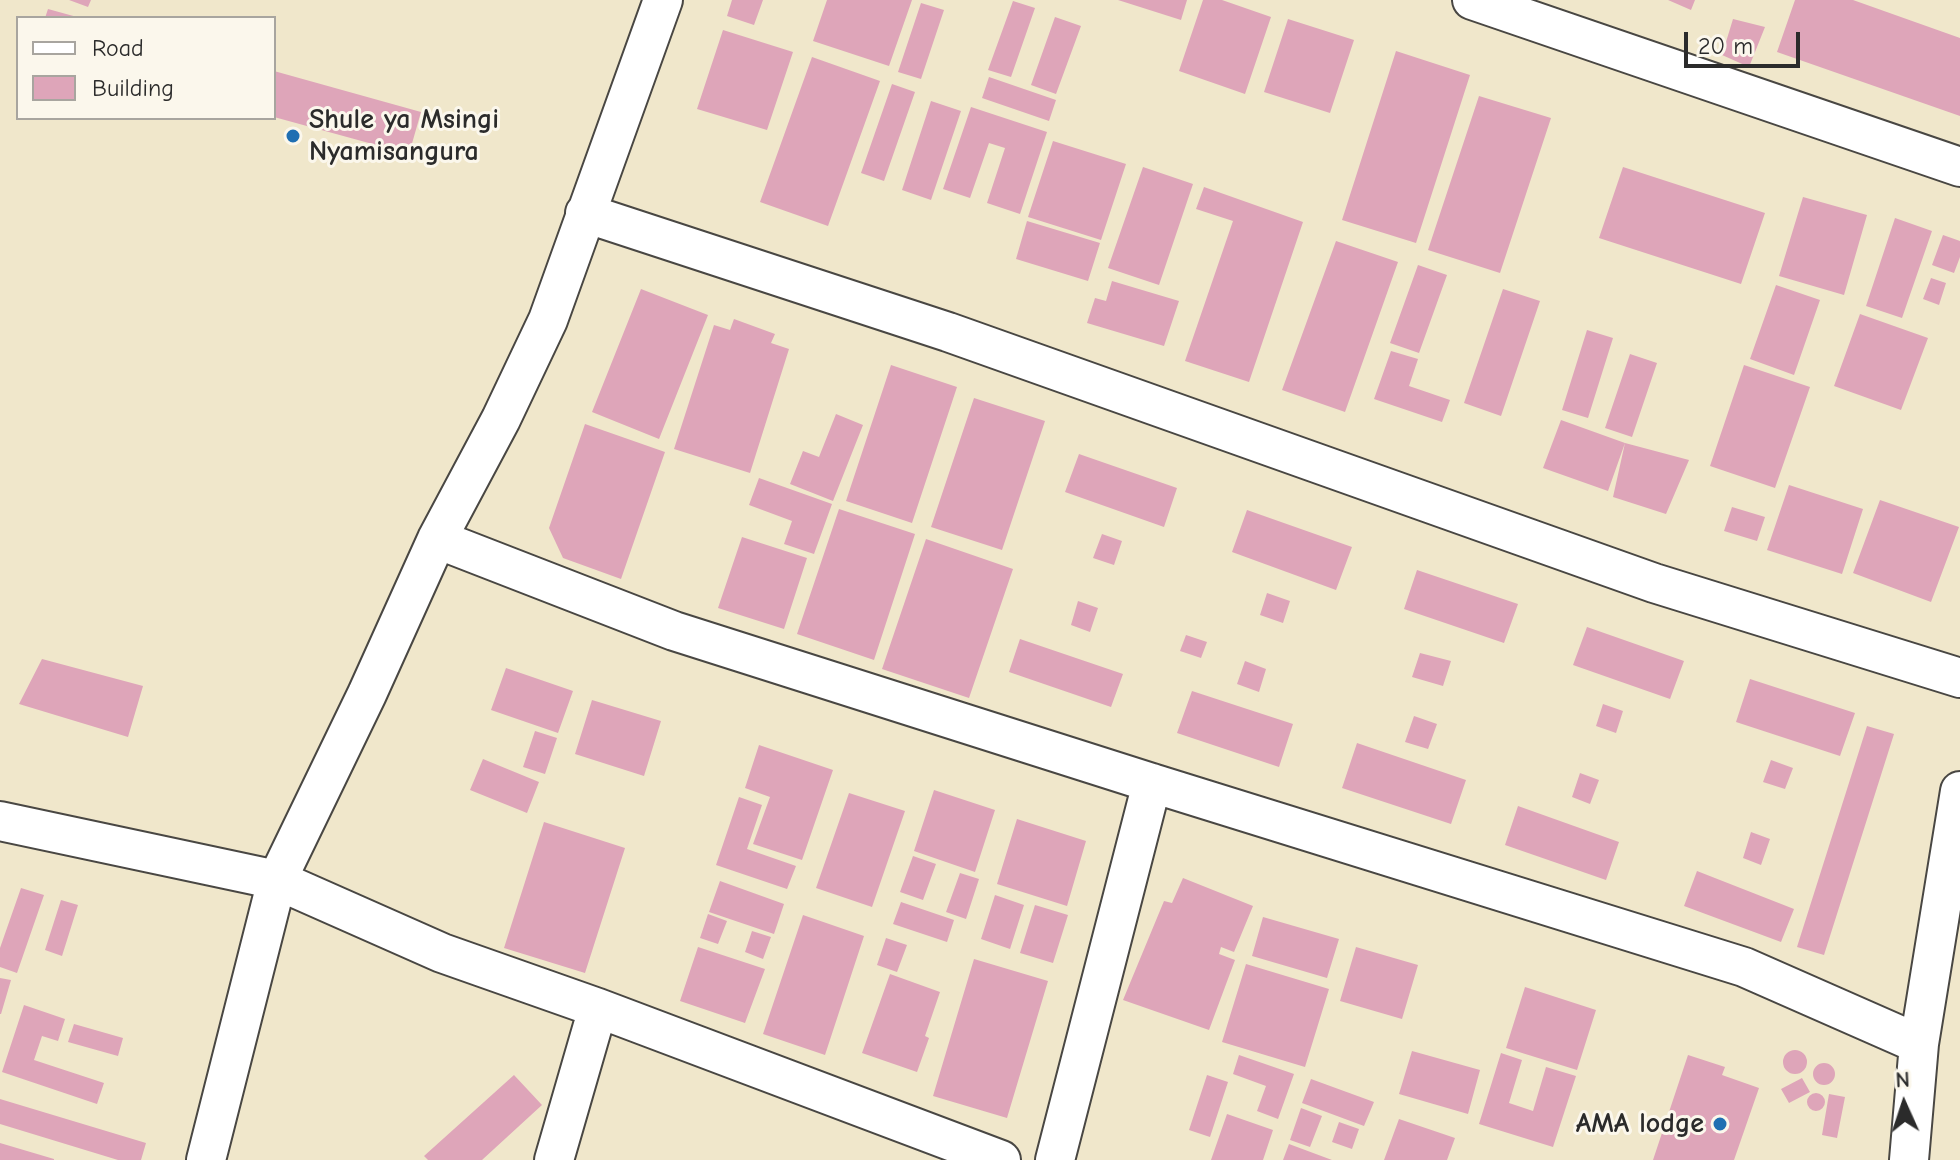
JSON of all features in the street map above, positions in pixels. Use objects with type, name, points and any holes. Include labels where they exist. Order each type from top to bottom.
[{"type":"street","points":[[206,1160],[277,880],[367,694],[437,539],[501,419],[548,320],[663,0]]},
{"type":"street","points":[[1472,0],[1960,167]]},
{"type":"street","points":[[585,213],[948,332],[1654,583],[1960,678]]},
{"type":"street","points":[[437,539],[674,631],[1744,967],[1919,1044]]},
{"type":"street","points":[[1055,1160],[1152,783]]},
{"type":"street","points":[[1909,1160],[1919,1044],[1960,791]]},
{"type":"street","points":[[0,821],[277,880],[442,953],[598,1008],[1001,1160]]},
{"type":"street","points":[[554,1160],[598,1008]]},
{"type":"building","points":[[69,0],[91,0],[88,7]]},
{"type":"building","points":[[732,0],[763,0],[754,25],[727,16]]},
{"type":"building","points":[[827,0],[912,0],[889,66],[813,41]]},
{"type":"building","points":[[1118,0],[1187,0],[1181,20]]},
{"type":"building","points":[[1203,0],[1222,0],[1271,17],[1245,94],[1179,71]]},
{"type":"building","points":[[1668,0],[1695,0],[1691,10]]},
{"type":"building","points":[[1795,0],[1853,0],[1960,38],[1960,116],[1777,52]]},
{"type":"building","points":[[1013,1],[1035,8],[1011,77],[988,70]]},
{"type":"building","points":[[921,3],[944,10],[921,79],[898,72]]},
{"type":"building","points":[[48,9],[73,16],[46,16]]},
{"type":"building","points":[[1055,17],[1081,26],[1056,94],[1031,85]]},
{"type":"building","points":[[1288,19],[1354,40],[1330,113],[1264,92]]},
{"type":"building","points":[[1733,19],[1765,27],[1749,67],[1722,55]]},
{"type":"building","points":[[723,30],[793,52],[767,130],[697,109]]},
{"type":"building","points":[[1396,51],[1470,75],[1416,243],[1342,220]]},
{"type":"building","points":[[812,57],[880,81],[828,226],[760,202]]},
{"type":"building","points":[[276,72],[421,112],[409,154],[276,118]]},
{"type":"building","points":[[989,77],[1056,100],[1049,121],[982,98]]},
{"type":"building","points":[[892,84],[915,92],[884,181],[861,173]]},
{"type":"building","points":[[1479,96],[1551,118],[1500,273],[1428,250]]},
{"type":"building","points":[[931,101],[961,111],[931,200],[902,190]]},
{"type":"building","points":[[971,107],[1047,132],[1020,214],[987,203],[1005,148],[989,143],[970,198],[943,189]]},
{"type":"building","points":[[1053,141],[1126,164],[1101,240],[1028,217]]},
{"type":"building","points":[[1143,167],[1193,184],[1159,285],[1108,268]]},
{"type":"building","points":[[1623,167],[1765,213],[1741,284],[1599,238]]},
{"type":"building","points":[[1204,187],[1303,222],[1249,382],[1185,361],[1233,221],[1196,209]]},
{"type":"building","points":[[1803,197],[1867,215],[1844,295],[1779,276]]},
{"type":"building","points":[[1895,218],[1932,231],[1902,318],[1866,306]]},
{"type":"building","points":[[1027,221],[1100,243],[1088,281],[1016,259]]},
{"type":"building","points":[[1943,235],[1960,241],[1960,257],[1954,273],[1932,265]]},
{"type":"building","points":[[1336,241],[1398,262],[1345,412],[1282,390]]},
{"type":"building","points":[[1418,265],[1447,275],[1419,353],[1390,343]]},
{"type":"building","points":[[1931,278],[1946,283],[1939,305],[1923,299]]},
{"type":"building","points":[[1112,281],[1179,301],[1164,346],[1087,323],[1095,298],[1106,301]]},
{"type":"building","points":[[1776,285],[1820,300],[1794,375],[1750,359]]},
{"type":"building","points":[[641,289],[708,315],[659,439],[592,412]]},
{"type":"building","points":[[1503,289],[1540,301],[1501,416],[1464,403]]},
{"type":"building","points":[[1860,314],[1928,338],[1901,410],[1834,386]]},
{"type":"building","points":[[734,319],[775,334],[771,343],[789,349],[750,473],[674,449],[714,325],[730,330]]},
{"type":"building","points":[[1587,330],[1613,338],[1588,418],[1562,410]]},
{"type":"building","points":[[1391,351],[1418,359],[1409,386],[1450,400],[1442,422],[1374,399]]},
{"type":"building","points":[[1630,354],[1657,363],[1632,437],[1605,428]]},
{"type":"building","points":[[891,365],[957,387],[912,523],[846,501]]},
{"type":"building","points":[[1744,365],[1810,387],[1775,488],[1710,466]]},
{"type":"building","points":[[974,398],[1045,421],[1002,550],[931,527]]},
{"type":"building","points":[[836,414],[863,425],[833,501],[790,484],[803,451],[819,457]]},
{"type":"building","points":[[1561,420],[1625,443],[1608,491],[1543,468]]},
{"type":"building","points":[[585,424],[665,452],[621,579],[563,558],[549,528]]},
{"type":"building","points":[[1625,443],[1689,460],[1666,514],[1613,497]]},
{"type":"building","points":[[1079,454],[1177,488],[1164,527],[1065,492]]},
{"type":"building","points":[[759,478],[832,504],[814,554],[784,544],[792,521],[749,505]]},
{"type":"building","points":[[1789,485],[1863,509],[1842,574],[1767,550]]},
{"type":"building","points":[[1880,500],[1959,527],[1931,602],[1853,573]]},
{"type":"building","points":[[1732,507],[1765,517],[1757,541],[1724,531]]},
{"type":"building","points":[[839,509],[915,534],[874,660],[797,634]]},
{"type":"building","points":[[1247,510],[1352,547],[1336,590],[1232,552]]},
{"type":"building","points":[[1102,534],[1122,541],[1114,565],[1093,558]]},
{"type":"building","points":[[742,537],[807,558],[784,629],[718,608]]},
{"type":"building","points":[[926,539],[1013,569],[969,698],[882,669]]},
{"type":"building","points":[[1417,570],[1518,604],[1504,643],[1404,609]]},
{"type":"building","points":[[1267,593],[1290,601],[1283,623],[1260,615]]},
{"type":"building","points":[[1078,601],[1098,608],[1090,632],[1071,625]]},
{"type":"building","points":[[1587,627],[1684,661],[1670,699],[1573,665]]},
{"type":"building","points":[[1186,635],[1207,642],[1201,658],[1180,651]]},
{"type":"building","points":[[1020,639],[1123,674],[1111,707],[1009,672]]},
{"type":"building","points":[[1420,653],[1451,661],[1443,686],[1412,677]]},
{"type":"building","points":[[42,659],[143,686],[128,737],[19,704]]},
{"type":"building","points":[[1245,661],[1266,669],[1259,692],[1237,684]]},
{"type":"building","points":[[506,668],[573,691],[558,733],[491,710]]},
{"type":"building","points":[[1750,679],[1855,713],[1840,756],[1736,722]]},
{"type":"building","points":[[1192,691],[1293,724],[1279,767],[1177,733]]},
{"type":"building","points":[[592,700],[661,721],[644,776],[575,754]]},
{"type":"building","points":[[1603,704],[1623,711],[1616,733],[1596,726]]},
{"type":"building","points":[[1414,716],[1437,724],[1428,749],[1405,742]]},
{"type":"building","points":[[1867,726],[1894,734],[1824,955],[1797,947]]},
{"type":"building","points":[[535,731],[557,738],[545,774],[523,767]]},
{"type":"building","points":[[1357,743],[1466,780],[1451,824],[1342,788]]},
{"type":"building","points":[[759,745],[833,770],[802,860],[753,844],[770,797],[745,788]]},
{"type":"building","points":[[483,759],[539,782],[527,813],[470,790]]},
{"type":"building","points":[[1771,760],[1793,768],[1785,789],[1763,782]]},
{"type":"building","points":[[1580,773],[1599,780],[1590,804],[1572,797]]},
{"type":"building","points":[[934,790],[995,810],[975,872],[914,851]]},
{"type":"building","points":[[849,793],[905,811],[872,907],[816,888]]},
{"type":"building","points":[[739,797],[762,805],[747,849],[796,866],[787,889],[716,865]]},
{"type":"building","points":[[1518,806],[1619,842],[1606,880],[1505,845]]},
{"type":"building","points":[[1017,819],[1086,841],[1067,906],[997,884]]},
{"type":"building","points":[[544,822],[625,848],[585,973],[504,948]]},
{"type":"building","points":[[1751,832],[1770,839],[1761,865],[1743,858]]},
{"type":"building","points":[[913,856],[936,864],[923,900],[900,892]]},
{"type":"building","points":[[1697,871],[1794,909],[1781,942],[1684,906]]},
{"type":"building","points":[[960,873],[979,879],[966,919],[946,912]]},
{"type":"building","points":[[1183,878],[1253,906],[1234,952],[1221,947],[1219,954],[1235,960],[1209,1030],[1123,1000],[1164,901],[1172,903]]},
{"type":"building","points":[[720,881],[784,904],[774,934],[709,912]]},
{"type":"building","points":[[21,888],[44,895],[17,973],[0,967],[0,948]]},
{"type":"building","points":[[995,895],[1024,905],[1010,949],[981,939]]},
{"type":"building","points":[[61,900],[78,905],[62,956],[45,950]]},
{"type":"building","points":[[901,902],[954,920],[947,942],[893,924]]},
{"type":"building","points":[[1035,905],[1068,915],[1053,963],[1020,953]]},
{"type":"building","points":[[708,914],[727,921],[718,944],[700,938]]},
{"type":"building","points":[[803,915],[864,936],[825,1055],[763,1034]]},
{"type":"building","points":[[1263,917],[1339,939],[1327,978],[1252,956]]},
{"type":"building","points":[[752,931],[771,937],[763,959],[745,952]]},
{"type":"building","points":[[886,938],[907,945],[897,972],[877,965]]},
{"type":"building","points":[[698,947],[765,969],[745,1023],[680,1001]]},
{"type":"building","points":[[1356,947],[1418,965],[1402,1019],[1340,1001]]},
{"type":"building","points":[[974,959],[1048,981],[1007,1118],[933,1096]]},
{"type":"building","points":[[1246,964],[1329,989],[1305,1067],[1222,1042]]},
{"type":"building","points":[[890,974],[940,992],[917,1072],[862,1053]]},
{"type":"building","points":[[0,978],[11,980],[1,1014],[0,1014]]},
{"type":"building","points":[[1525,987],[1596,1010],[1577,1070],[1506,1048]]},
{"type":"building","points":[[24,1005],[65,1019],[58,1041],[42,1036],[34,1060],[104,1083],[97,1104],[2,1072]]},
{"type":"building","points":[[74,1024],[123,1038],[118,1056],[68,1042]]},
{"type":"building","points":[[1795,1050],[1806,1057],[1807,1062],[1800,1073],[1795,1074],[1784,1067],[1783,1062],[1790,1051]]},
{"type":"building","points":[[1412,1051],[1480,1070],[1468,1114],[1399,1094]]},
{"type":"building","points":[[1501,1053],[1522,1060],[1509,1103],[1533,1111],[1546,1067],[1576,1076],[1553,1147],[1479,1124]]},
{"type":"building","points":[[1239,1055],[1294,1074],[1278,1119],[1257,1111],[1266,1086],[1233,1074]]},
{"type":"building","points":[[1688,1055],[1725,1067],[1722,1075],[1759,1088],[1734,1160],[1653,1160]]},
{"type":"building","points":[[1824,1063],[1832,1066],[1835,1074],[1832,1082],[1824,1085],[1816,1082],[1813,1074],[1816,1066]]},
{"type":"building","points":[[514,1075],[542,1105],[482,1160],[428,1160],[424,1156]]},
{"type":"building","points":[[1207,1075],[1228,1082],[1210,1137],[1189,1130]]},
{"type":"building","points":[[1802,1078],[1810,1092],[1789,1103],[1781,1089]]},
{"type":"building","points":[[1311,1079],[1374,1102],[1364,1126],[1302,1103]]},
{"type":"building","points":[[1816,1093],[1825,1102],[1816,1111],[1807,1102]]},
{"type":"building","points":[[1829,1094],[1845,1097],[1837,1138],[1822,1135]]},
{"type":"building","points":[[0,1099],[146,1143],[141,1160],[118,1160],[0,1124]]},
{"type":"building","points":[[1301,1108],[1322,1116],[1310,1147],[1290,1140]]},
{"type":"building","points":[[1227,1114],[1273,1130],[1263,1160],[1211,1160]]},
{"type":"building","points":[[1399,1119],[1455,1138],[1447,1160],[1384,1160]]},
{"type":"building","points":[[1339,1122],[1359,1129],[1352,1149],[1332,1142]]},
{"type":"building","points":[[0,1143],[54,1159],[54,1160],[0,1160]]},
{"type":"building","points":[[1289,1144],[1332,1160],[1283,1160]]},
{"type":"place","name":"Shule ya Msingi Nyamisangura","points":[[293,136]]},
{"type":"place","name":"AMA lodge","points":[[1720,1124]]}]
